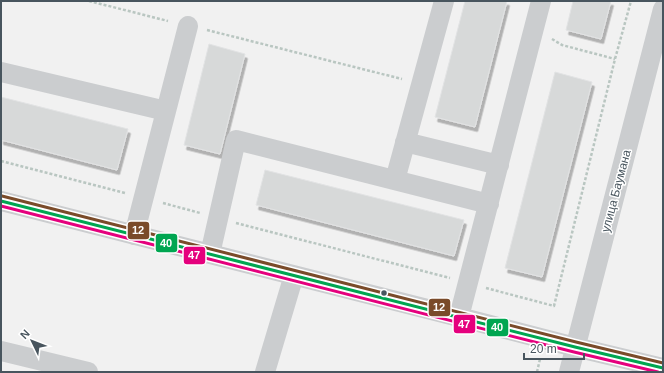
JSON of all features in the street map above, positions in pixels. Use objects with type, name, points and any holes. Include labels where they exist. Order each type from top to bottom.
[{"type":"street","points":[[395,180],[444,1]]},
{"type":"street","points":[[460,317],[541,1]]},
{"type":"street","name":"улица Баумана","points":[[569,372],[659,38],[663,9]]},
{"type":"street","points":[[134,234],[188,26]]},
{"type":"street","points":[[1,72],[166,111]]},
{"type":"street","points":[[210,254],[236,140],[489,204]]},
{"type":"street","points":[[405,142],[499,165]]},
{"type":"street","points":[[1,201],[663,368]]},
{"type":"street","points":[[265,372],[294,275]]},
{"type":"street","points":[[1,351],[88,372]]},
{"type":"path","points":[[89,1],[421,84]]},
{"type":"path","points":[[1,162],[554,306],[615,59],[631,1]]},
{"type":"path","points":[[534,29],[562,45],[615,59]]},
{"type":"path","points":[[537,372],[540,360]]},
{"type":"building","points":[[465,1],[507,1],[475,127],[435,117]]},
{"type":"building","points":[[573,1],[611,1],[601,39],[566,30]]},
{"type":"building","points":[[209,44],[245,54],[220,154],[184,145]]},
{"type":"building","points":[[555,72],[592,82],[542,277],[505,268]]},
{"type":"building","points":[[1,97],[128,129],[117,170],[1,140]]},
{"type":"building","points":[[265,170],[464,220],[454,256],[256,205]]},
{"type":"transit line","name":"12","points":[[2,196],[663,363]]},
{"type":"transit line","name":"40","points":[[1,201],[663,368]]},
{"type":"transit line","name":"47","points":[[1,206],[658,372]]}]
